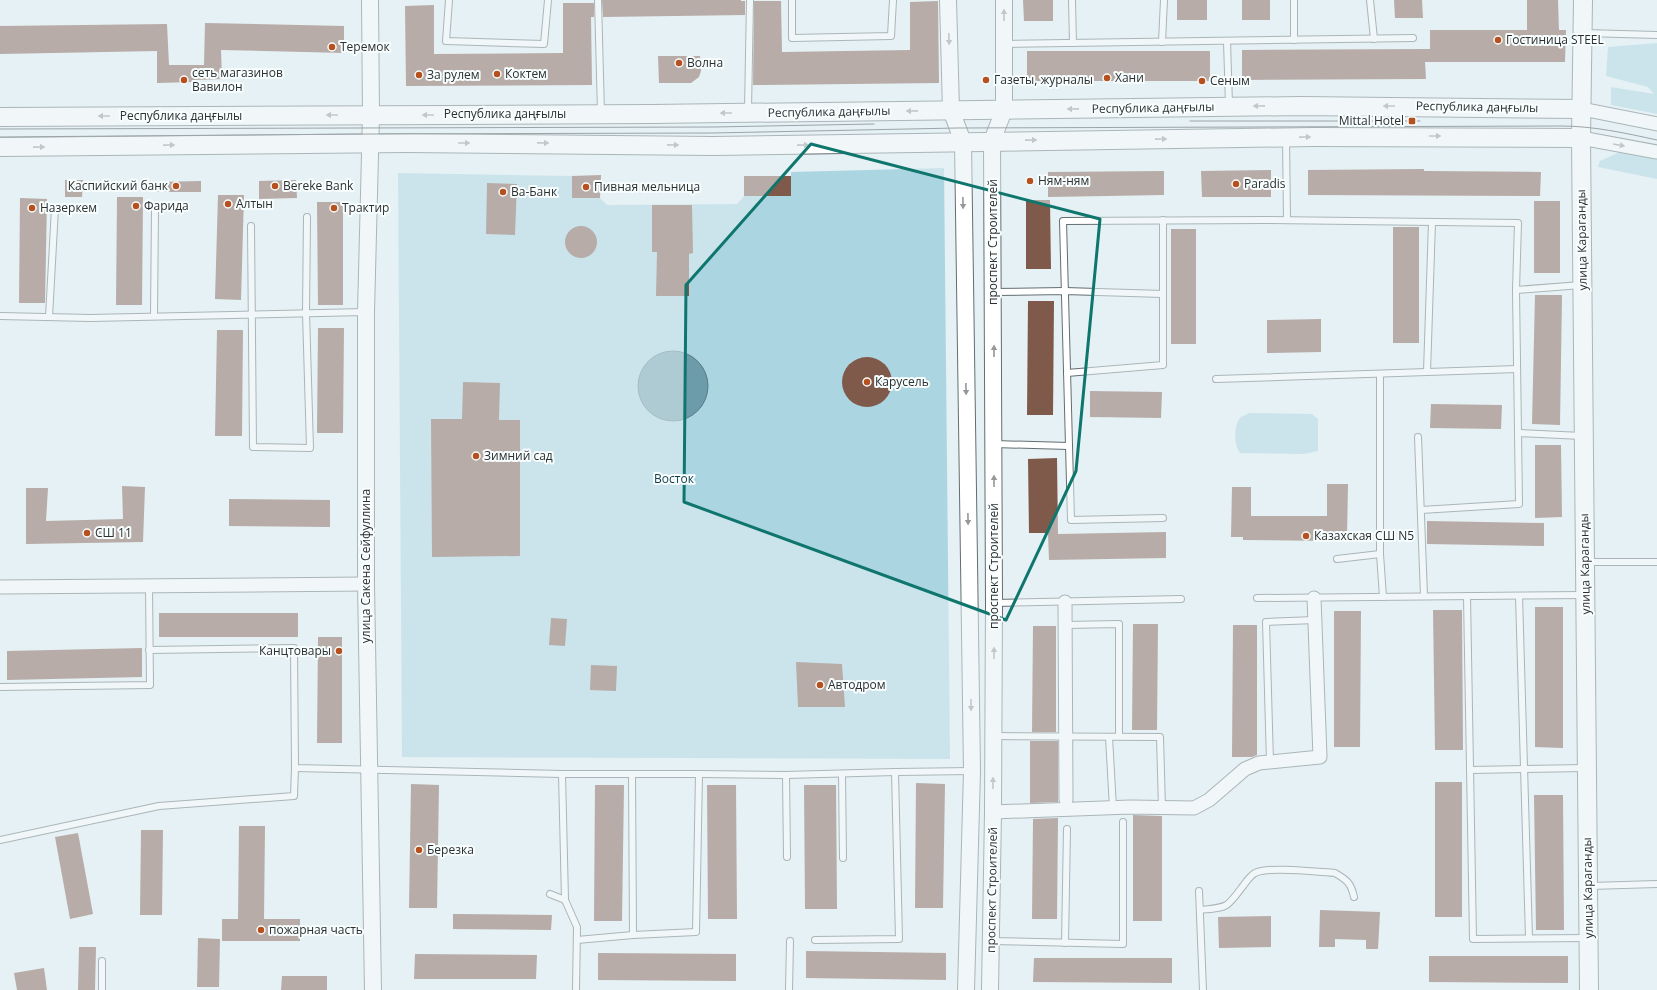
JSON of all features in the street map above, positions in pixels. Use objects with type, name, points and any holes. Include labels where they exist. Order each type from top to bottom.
[{"type":"main road","points":[[1582,109],[1583,0]]},
{"type":"main road","name":"Республика даңғылы","points":[[0,117],[748,113],[1229,107],[1439,106],[1582,109]]},
{"type":"main road","name":"улица Караганды","points":[[1582,109],[1581,138],[1589,990]]},
{"type":"main road","points":[[0,147],[369,143],[713,146],[1286,137],[1453,136],[1581,138]]},
{"type":"street","points":[[370,0],[371,115]]},
{"type":"street","points":[[948,0],[951,110]]},
{"type":"street","points":[[992,141],[1004,110],[1004,0]]},
{"type":"street","name":"Республика даңғылы","points":[[1582,109],[1657,124]]},
{"type":"street","name":"проспект Строителей","points":[[951,110],[963,142],[972,771],[966,990]]},
{"type":"street","name":"улица Сакена Сейфуллина","points":[[371,115],[369,143],[366,312],[366,584],[373,990]]},
{"type":"street","points":[[1581,138],[1657,152]]},
{"type":"street","name":"проспект Строителей","points":[[990,990],[994,736],[992,141]]},
{"type":"street","points":[[0,587],[366,584]]},
{"type":"street","points":[[993,812],[1113,808],[1194,808],[1209,800],[1245,769],[1259,763],[1320,757],[1314,598]]},
{"type":"street","points":[[1065,602],[1066,800]]},
{"type":"lane","points":[[449,0],[446,41],[544,44],[548,0]]},
{"type":"lane","points":[[598,0],[601,114]]},
{"type":"lane","points":[[748,113],[750,0]]},
{"type":"lane","points":[[792,0],[792,38],[891,36],[893,0]]},
{"type":"lane","points":[[1072,0],[1073,43]]},
{"type":"lane","points":[[1162,42],[1164,0]]},
{"type":"lane","points":[[1294,0],[1294,40]]},
{"type":"lane","points":[[1370,0],[1374,39]]},
{"type":"lane","points":[[1583,33],[1657,35]]},
{"type":"lane","points":[[1004,44],[1413,38]]},
{"type":"lane","points":[[1227,41],[1229,107]]},
{"type":"lane","points":[[1286,137],[1287,220]]},
{"type":"lane","points":[[49,317],[55,208]]},
{"type":"lane","points":[[154,316],[155,209]]},
{"type":"lane","points":[[251,226],[253,448],[310,448],[306,313],[307,217]]},
{"type":"lane","points":[[1067,373],[1162,365],[1163,220]]},
{"type":"lane","points":[[1163,518],[1070,520],[1063,221],[1287,220],[1518,224],[1516,290],[1519,504],[1421,510]]},
{"type":"lane","points":[[1427,372],[1432,222]]},
{"type":"lane","points":[[1516,290],[1583,285]]},
{"type":"lane","points":[[993,292],[1065,291],[1163,294]]},
{"type":"lane","points":[[0,316],[154,316],[366,312]]},
{"type":"lane","points":[[1216,379],[1517,369]]},
{"type":"lane","points":[[1380,374],[1380,554],[1383,597]]},
{"type":"lane","points":[[1518,433],[1584,436]]},
{"type":"lane","points":[[1418,437],[1424,596]]},
{"type":"lane","points":[[994,444],[1069,446]]},
{"type":"lane","points":[[1336,559],[1380,554]]},
{"type":"lane","points":[[1585,562],[1657,564]]},
{"type":"lane","points":[[0,687],[150,685],[149,586]]},
{"type":"lane","points":[[1257,598],[1586,595]]},
{"type":"lane","points":[[1467,596],[1473,939],[1589,938]]},
{"type":"lane","points":[[1520,596],[1529,938]]},
{"type":"lane","points":[[994,603],[1181,599]]},
{"type":"lane","points":[[1270,763],[1266,622],[1314,620]]},
{"type":"lane","points":[[1065,626],[1119,624],[1119,736]]},
{"type":"lane","points":[[0,840],[159,806],[294,796],[294,648],[149,650]]},
{"type":"lane","points":[[994,736],[1160,737],[1162,808]]},
{"type":"lane","points":[[1110,736],[1113,808]]},
{"type":"lane","points":[[295,768],[369,768],[562,774],[786,775],[972,771]]},
{"type":"lane","points":[[1470,770],[1587,768]]},
{"type":"lane","points":[[815,940],[899,939],[895,772]]},
{"type":"lane","points":[[562,774],[566,900],[577,927],[576,990]]},
{"type":"lane","points":[[632,774],[633,935]]},
{"type":"lane","points":[[577,940],[633,935],[696,932],[699,774]]},
{"type":"lane","points":[[842,774],[844,858]]},
{"type":"lane","points":[[786,775],[787,857]]},
{"type":"lane","points":[[991,940],[1123,944],[1123,822]]},
{"type":"lane","points":[[1065,943],[1067,829]]},
{"type":"lane","points":[[1200,910],[1221,908],[1230,904],[1248,879],[1255,873],[1270,870],[1335,873],[1352,887],[1354,897]]},
{"type":"lane","points":[[1588,886],[1657,884]]},
{"type":"lane","points":[[1199,891],[1203,990]]},
{"type":"lane","points":[[550,894],[566,900]]},
{"type":"lane","points":[[790,941],[790,990]]},
{"type":"lane","points":[[102,961],[102,990]]},
{"type":"highlighted area","points":[[811,144],[1100,219],[1076,471],[1006,620],[684,502],[686,285]]},
{"type":"green space","points":[[1657,43],[1657,114],[1611,105],[1611,87],[1654,94],[1648,87],[1606,76],[1608,47]]},
{"type":"green space","points":[[1620,152],[1657,159],[1657,179],[1598,167],[1600,161]]},
{"type":"green space","name":"Восток","points":[[944,168],[950,759],[402,757],[398,173],[572,176],[572,198],[600,198],[607,205],[737,204],[744,196],[791,196],[791,172]]},
{"type":"green space","points":[[1249,413],[1312,414],[1318,419],[1318,451],[1304,454],[1240,453],[1236,445],[1235,435],[1238,420]]},
{"type":"shaded area","points":[[666,351],[680,351],[693,357],[702,366],[706,372],[708,386],[706,400],[698,411],[687,419],[680,421],[666,421],[659,419],[648,411],[640,400],[638,393],[638,379],[640,372],[648,361],[659,353]]},
{"type":"building","points":[[602,0],[741,0],[745,1],[745,15],[603,17]]},
{"type":"building","points":[[1023,0],[1053,0],[1053,21],[1024,21]]},
{"type":"building","points":[[1177,0],[1207,0],[1207,20],[1177,20]]},
{"type":"building","points":[[1242,0],[1270,0],[1270,20],[1242,20]]},
{"type":"building","points":[[1394,0],[1422,0],[1423,18],[1395,18]]},
{"type":"building","points":[[1527,0],[1558,0],[1559,30],[1566,30],[1565,62],[1425,62],[1426,79],[1242,80],[1242,50],[1430,49],[1430,30],[1527,30]]},
{"type":"building","points":[[754,1],[781,1],[782,52],[910,50],[910,2],[938,1],[939,83],[753,85]]},
{"type":"building","points":[[563,3],[594,3],[594,17],[591,17],[592,85],[406,86],[405,6],[434,5],[434,54],[563,53]]},
{"type":"building","points":[[205,23],[344,26],[344,53],[221,50],[222,79],[194,80],[195,82],[157,83],[157,51],[0,54],[0,26],[167,24],[169,65],[204,65]]},
{"type":"building","points":[[1027,51],[1210,51],[1210,81],[1027,81]]},
{"type":"building","name":"Волна","points":[[658,56],[700,56],[701,71],[699,77],[691,83],[659,83]]},
{"type":"building","points":[[1424,169],[1424,171],[1541,172],[1540,196],[1308,195],[1308,170]]},
{"type":"building","name":"Paradis","points":[[1271,170],[1271,197],[1202,197],[1201,171]]},
{"type":"building","points":[[1164,171],[1164,195],[1048,197],[1048,172]]},
{"type":"building","name":"Пивная мельница","points":[[601,175],[600,198],[572,198],[572,176]]},
{"type":"building","points":[[744,176],[791,176],[791,196],[744,196]]},
{"type":"building","points":[[65,180],[83,180],[82,197],[65,197]]},
{"type":"building","points":[[296,180],[297,198],[259,199],[259,181]]},
{"type":"building","points":[[201,181],[201,192],[156,192],[156,182]]},
{"type":"building","points":[[487,183],[517,184],[515,235],[486,234]]},
{"type":"building","points":[[218,195],[244,195],[241,300],[215,299]]},
{"type":"building","points":[[117,197],[143,197],[142,305],[116,305]]},
{"type":"building","points":[[20,198],[47,199],[45,303],[19,303]]},
{"type":"building","points":[[1026,200],[1050,200],[1051,269],[1026,269]]},
{"type":"building","points":[[1534,201],[1560,201],[1560,273],[1534,273]]},
{"type":"building","points":[[317,202],[343,202],[343,305],[318,305]]},
{"type":"building","points":[[652,205],[692,205],[693,253],[689,254],[689,296],[656,296],[657,252],[652,252]]},
{"type":"building","points":[[578,226],[584,226],[593,230],[597,242],[593,254],[584,258],[578,258],[569,254],[565,245],[565,239],[569,230]]},
{"type":"building","points":[[1393,227],[1419,227],[1419,343],[1393,343]]},
{"type":"building","points":[[1171,229],[1196,229],[1196,344],[1171,344]]},
{"type":"building","points":[[1535,295],[1562,295],[1560,425],[1532,424]]},
{"type":"building","points":[[1028,301],[1054,301],[1053,415],[1027,415]]},
{"type":"building","points":[[1321,319],[1321,352],[1267,353],[1267,320]]},
{"type":"building","points":[[318,328],[344,328],[343,433],[317,433]]},
{"type":"building","points":[[217,330],[243,330],[242,436],[215,436]]},
{"type":"building","name":"Карусель","points":[[867,357],[876,359],[887,368],[892,382],[890,391],[881,402],[867,407],[858,405],[847,396],[842,382],[844,373],[853,362]]},
{"type":"building","name":"Зимний сад","points":[[463,382],[500,383],[499,420],[520,420],[520,556],[432,557],[431,419],[462,419]]},
{"type":"building","points":[[1090,391],[1162,392],[1161,418],[1090,417]]},
{"type":"building","points":[[1431,404],[1502,405],[1501,429],[1430,428]]},
{"type":"building","points":[[1535,445],[1561,445],[1562,517],[1535,518]]},
{"type":"building","points":[[1057,458],[1058,534],[1166,532],[1166,558],[1049,560],[1048,533],[1029,533],[1028,459]]},
{"type":"building","points":[[1327,484],[1348,484],[1347,537],[1336,537],[1336,541],[1243,540],[1243,537],[1231,537],[1232,487],[1251,487],[1251,516],[1327,516]]},
{"type":"building","points":[[122,486],[145,487],[143,542],[26,544],[26,488],[48,488],[46,521],[123,519]]},
{"type":"building","points":[[229,499],[330,500],[330,527],[229,526]]},
{"type":"building","points":[[1427,521],[1544,523],[1544,546],[1427,544]]},
{"type":"building","points":[[1535,607],[1563,607],[1563,748],[1535,747]]},
{"type":"building","points":[[1433,610],[1462,610],[1463,750],[1435,750]]},
{"type":"building","points":[[1334,611],[1361,611],[1360,747],[1334,747]]},
{"type":"building","points":[[159,613],[298,613],[298,637],[159,637]]},
{"type":"building","points":[[551,618],[567,619],[565,646],[549,645]]},
{"type":"building","points":[[1133,624],[1158,624],[1157,730],[1132,730]]},
{"type":"building","points":[[1233,625],[1257,625],[1257,755],[1252,757],[1232,757]]},
{"type":"building","points":[[1033,626],[1056,626],[1056,732],[1032,732]]},
{"type":"building","points":[[318,637],[342,637],[342,743],[317,743]]},
{"type":"building","points":[[142,648],[142,677],[7,680],[7,651]]},
{"type":"building","name":"Автодром","points":[[796,662],[842,664],[845,707],[798,707]]},
{"type":"building","points":[[591,665],[617,666],[616,691],[590,690]]},
{"type":"building","points":[[1030,741],[1058,741],[1058,802],[1030,803]]},
{"type":"building","points":[[1435,782],[1462,782],[1462,917],[1435,917]]},
{"type":"building","points":[[916,783],[945,784],[943,908],[915,908]]},
{"type":"building","points":[[411,784],[439,785],[437,908],[409,908]]},
{"type":"building","points":[[595,785],[624,785],[622,921],[594,921]]},
{"type":"building","points":[[707,785],[736,785],[737,919],[708,919]]},
{"type":"building","points":[[804,785],[836,785],[837,909],[805,909]]},
{"type":"building","points":[[1534,795],[1563,795],[1564,930],[1536,930]]},
{"type":"building","points":[[1133,815],[1162,816],[1162,921],[1133,921]]},
{"type":"building","points":[[1058,818],[1057,919],[1032,919],[1033,819]]},
{"type":"building","points":[[239,826],[265,826],[264,919],[300,919],[300,941],[222,941],[222,919],[238,919]]},
{"type":"building","points":[[141,830],[163,830],[162,915],[140,915]]},
{"type":"building","points":[[78,833],[93,914],[70,919],[55,837]]},
{"type":"building","points":[[1320,910],[1380,912],[1378,949],[1366,949],[1366,940],[1335,939],[1335,947],[1319,947]]},
{"type":"building","points":[[453,914],[552,915],[551,930],[453,929]]},
{"type":"building","points":[[1271,916],[1271,947],[1219,948],[1218,917]]},
{"type":"building","points":[[198,938],[220,939],[219,987],[197,987]]},
{"type":"building","points":[[79,947],[96,947],[95,990],[78,990]]},
{"type":"building","points":[[806,951],[946,953],[946,980],[806,978]]},
{"type":"building","points":[[598,953],[736,954],[736,981],[598,980]]},
{"type":"building","points":[[415,954],[537,955],[536,979],[414,979]]},
{"type":"building","points":[[1429,956],[1568,956],[1568,983],[1429,982]]},
{"type":"building","points":[[1034,958],[1172,958],[1172,983],[1033,982]]},
{"type":"building","points":[[44,968],[47,990],[17,990],[14,973]]},
{"type":"building","points":[[282,976],[327,976],[327,990],[281,990]]},
{"type":"tram line","points":[[1190,121],[1420,121]]},
{"type":"tram line","points":[[0,129],[713,127],[874,124]]},
{"type":"tram line","points":[[0,137],[713,133],[957,128],[1573,126],[1621,132],[1657,140]]},
{"type":"place","name":"Гостиница STEEL","points":[[1498,40]]},
{"type":"place","name":"Теремок","points":[[332,47]]},
{"type":"place","name":"Волна","points":[[679,63]]},
{"type":"place","name":"Коктем","points":[[497,74]]},
{"type":"place","name":"За рулем","points":[[419,75]]},
{"type":"place","name":"Хани","points":[[1107,78]]},
{"type":"place","name":"сеть магазинов Вавилон","points":[[184,80]]},
{"type":"place","name":"Газеты, журналы","points":[[986,80]]},
{"type":"place","name":"Сеным","points":[[1202,81]]},
{"type":"place","name":"Mittal Hotel","points":[[1412,121]]},
{"type":"place","name":"Ням-ням","points":[[1030,181]]},
{"type":"place","name":"Paradis","points":[[1236,184]]},
{"type":"place","name":"Каспийский банк","points":[[176,186]]},
{"type":"place","name":"Bereke Bank","points":[[275,186]]},
{"type":"place","name":"Пивная мельница","points":[[586,187]]},
{"type":"place","name":"Ва-Банк","points":[[503,192]]},
{"type":"place","name":"Алтын","points":[[228,204]]},
{"type":"place","name":"Фарида","points":[[136,206]]},
{"type":"place","name":"Назеркем","points":[[32,208]]},
{"type":"place","name":"Трактир","points":[[334,208]]},
{"type":"place","name":"Карусель","points":[[867,382]]},
{"type":"place","name":"Зимний сад","points":[[476,456]]},
{"type":"place","name":"СШ 11","points":[[87,533]]},
{"type":"place","name":"Казахская СШ N5","points":[[1306,536]]},
{"type":"place","name":"Канцтовары","points":[[339,651]]},
{"type":"place","name":"Автодром","points":[[820,685]]},
{"type":"place","name":"Березка","points":[[419,850]]},
{"type":"place","name":"пожарная часть","points":[[261,930]]}]
